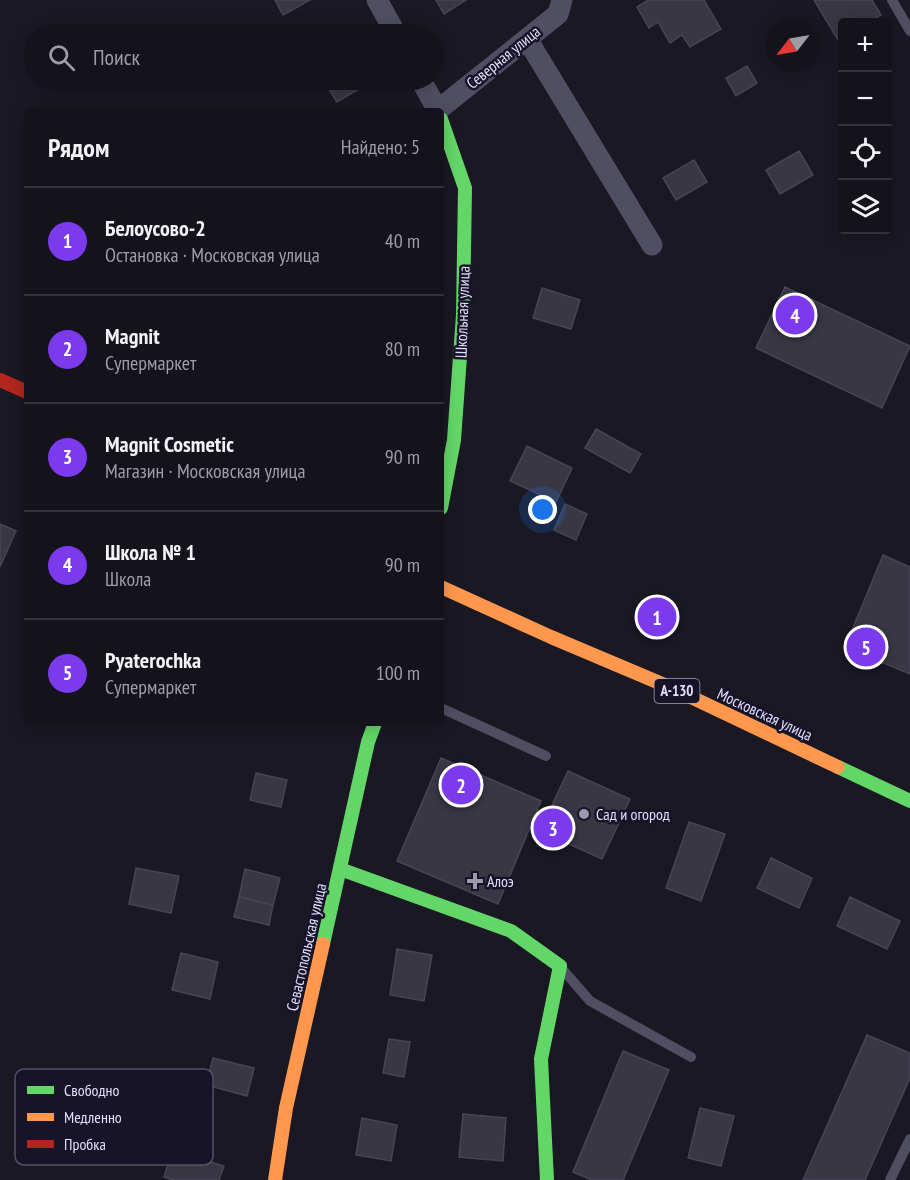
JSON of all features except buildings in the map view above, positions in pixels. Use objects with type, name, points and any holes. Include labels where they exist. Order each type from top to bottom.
[{"type":"main road","name":"Школьная улица","points":[[444,127],[465,188],[463,315],[455,428],[444,491]]},
{"type":"main road","points":[[0,380],[24,391]]},
{"type":"main road","name":"Московская улица","points":[[444,588],[674,689],[910,801]]},
{"type":"main road","name":"Севастопольская улица","points":[[275,1180],[286,1108],[368,742],[374,726]]},
{"type":"main road","points":[[340,869],[511,931],[560,966],[541,1059],[547,1180]]},
{"type":"street","points":[[377,0],[390,24]]},
{"type":"street","name":"Северная улица","points":[[444,109],[558,14],[562,0]]},
{"type":"street","points":[[527,39],[652,244]]},
{"type":"street","name":"Школьная улица","points":[[426,90],[436,108]]},
{"type":"lane","points":[[892,0],[910,31]]},
{"type":"lane","points":[[444,709],[546,756]]},
{"type":"lane","points":[[560,966],[590,1001],[691,1057]]},
{"type":"lane","points":[[890,1180],[910,1139]]},
{"type":"traffic: fast","points":[[444,128],[465,188],[463,315],[454,440],[444,492]]},
{"type":"traffic: fast","points":[[323,944],[368,742],[374,726]]},
{"type":"traffic: fast","points":[[838,767],[910,801]]},
{"type":"traffic: fast","points":[[340,869],[511,931],[560,966],[541,1059],[547,1180]]},
{"type":"traffic: slow","points":[[444,588],[674,689],[838,767]]},
{"type":"traffic: slow","points":[[275,1180],[286,1108],[323,944]]},
{"type":"traffic: jam","points":[[0,380],[24,391]]},
{"type":"place","name":"Школа № 1","points":[[795,315]]},
{"type":"place","name":"Белоусово-2","points":[[657,617]]},
{"type":"place","name":"Pyaterochka","points":[[866,647]]},
{"type":"place","name":"Magnit","points":[[461,785]]},
{"type":"place","name":"Сад и огород","points":[[584,814]]},
{"type":"place","name":"Magnit Cosmetic","points":[[553,828]]},
{"type":"place","name":"Алоэ","points":[[475,881]]}]
